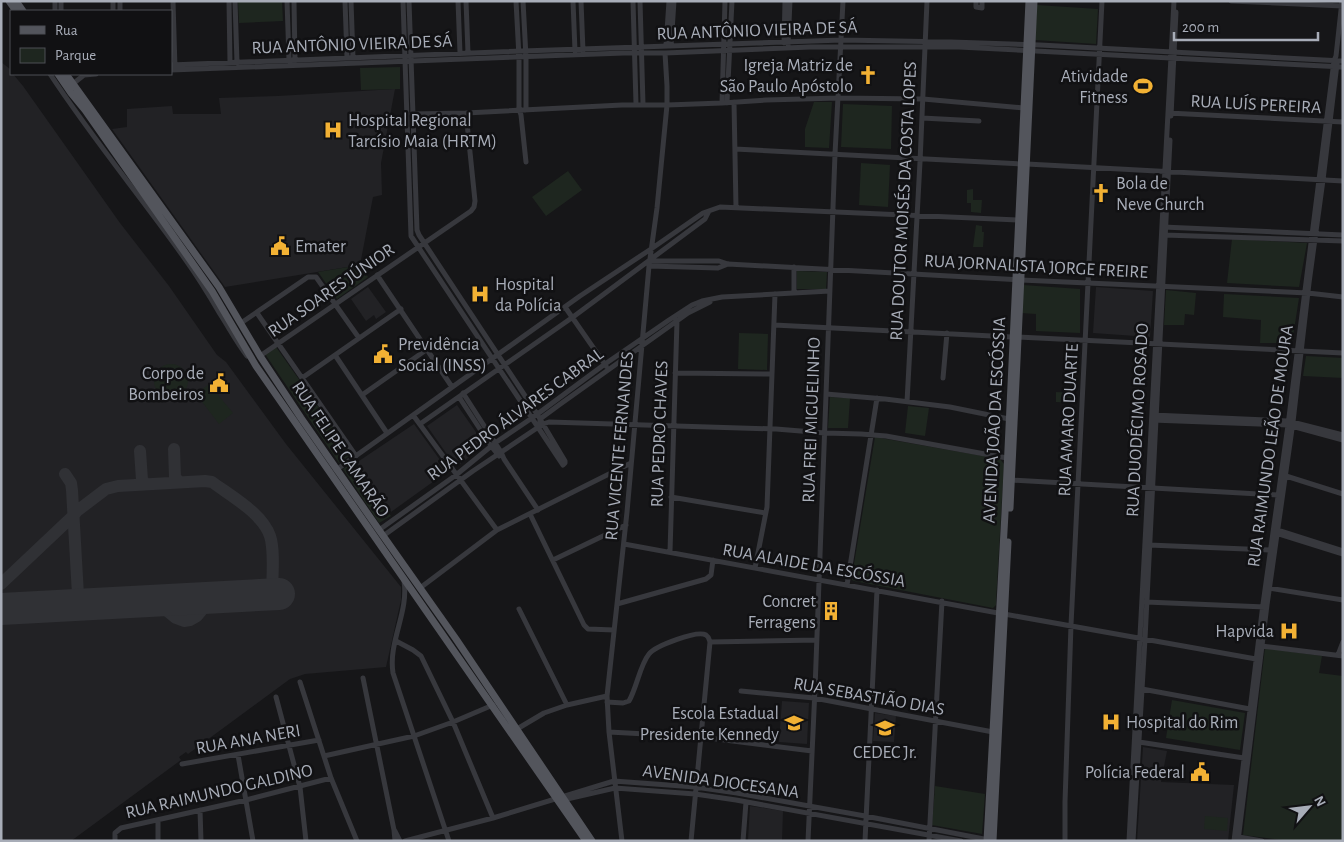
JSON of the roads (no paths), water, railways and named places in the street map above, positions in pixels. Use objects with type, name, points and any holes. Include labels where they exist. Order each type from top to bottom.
[{"type":"main road","name":"AVENIDA JOÃO DA ESCÓSSIA","points":[[989,841],[1009,419],[1024,164],[1029,1]]},
{"type":"main road","name":"AVENIDA JOÃO DA ESCÓSSIA","points":[[1018,280],[1018,220],[1024,164],[1024,108],[1034,1]]},
{"type":"main road","name":"RUA FELIPE CAMARÃO","points":[[59,75],[212,291],[255,364],[492,705],[514,731],[592,841]]},
{"type":"main road","points":[[59,75],[68,86],[74,84]]},
{"type":"main road","name":"RUA FELIPE CAMARÃO","points":[[67,75],[219,287],[260,356],[310,432],[466,653],[487,684],[514,731],[523,738],[586,841]]},
{"type":"main road","points":[[222,308],[234,326],[241,323]]},
{"type":"main road","name":"AVENIDA JOÃO DA ESCÓSSIA","points":[[989,841],[993,732],[1011,480],[1015,337]]},
{"type":"main road","points":[[249,352],[246,344],[249,342],[260,356]]},
{"type":"main road","points":[[301,430],[298,423],[300,421],[303,422],[310,432]]},
{"type":"main road","points":[[449,642],[467,662],[470,660],[466,653]]},
{"type":"main road","points":[[476,680],[472,673],[475,670],[487,684]]},
{"type":"street","points":[[173,1],[173,68]]},
{"type":"street","points":[[228,1],[230,63]]},
{"type":"street","points":[[235,1],[237,62]]},
{"type":"street","points":[[287,1],[291,63],[296,60],[294,1]]},
{"type":"street","points":[[345,1],[348,13],[350,58]]},
{"type":"street","points":[[348,13],[351,1]]},
{"type":"street","points":[[403,1],[408,58],[413,114],[411,168],[410,226],[412,238],[498,368],[538,420],[561,464],[564,464],[565,462],[498,354],[417,230],[416,218],[411,168],[406,114],[408,58],[409,1]]},
{"type":"street","points":[[458,1],[460,53]]},
{"type":"street","points":[[466,1],[468,53]]},
{"type":"street","points":[[516,1],[520,112],[526,162]]},
{"type":"street","points":[[523,1],[526,109]]},
{"type":"street","points":[[573,1],[575,52]]},
{"type":"street","points":[[580,1],[583,51]]},
{"type":"street","points":[[633,1],[636,104]]},
{"type":"street","points":[[640,1],[643,104]]},
{"type":"street","points":[[669,1],[669,46]]},
{"type":"street","points":[[669,46],[674,1]]},
{"type":"street","points":[[724,103],[723,47],[726,1]]},
{"type":"street","points":[[724,103],[730,47],[732,1]]},
{"type":"street","points":[[785,1],[786,45]]},
{"type":"street","points":[[786,45],[790,1]]},
{"type":"street","name":"RUA FREI MIGUELINHO","points":[[808,841],[843,1]]},
{"type":"street","name":"RUA DOUTOR MOISÉS DA COSTA LOPES","points":[[907,402],[927,1]]},
{"type":"street","points":[[976,1],[976,7],[982,8],[982,1]]},
{"type":"street","name":"RUA AMARO DUARTE","points":[[1065,841],[1078,484],[1102,1]]},
{"type":"street","name":"RUA DUODÉCIMO ROSADO","points":[[1129,841],[1142,639],[1175,1]]},
{"type":"street","points":[[1231,1],[1342,5]]},
{"type":"street","points":[[113,2],[120,2]]},
{"type":"street","name":"RUA RAIMUNDO LEÃO DE MOURA","points":[[1264,607],[1269,588],[1278,495],[1290,424],[1320,180],[1337,63],[1342,5]]},
{"type":"street","points":[[574,8],[581,8]]},
{"type":"street","name":"RUA ANTÔNIO VIEIRA DE SÁ","points":[[642,50],[669,46],[925,44],[1337,63]]},
{"type":"street","name":"RUA ANTÔNIO VIEIRA DE SÁ","points":[[296,60],[408,58],[460,53],[525,54],[635,50],[665,53],[723,47]]},
{"type":"street","name":"RUA VICENTE FERNANDES","points":[[622,841],[608,732],[607,699],[667,105],[665,53]]},
{"type":"street","name":"RUA ANTÔNIO VIEIRA DE SÁ","points":[[173,68],[519,54]]},
{"type":"street","name":"RUA ANTÔNIO VIEIRA DE SÁ","points":[[173,68],[237,62],[291,63]]},
{"type":"street","name":"RUA FELIPE CAMARÃO","points":[[51,75],[186,261],[209,295],[240,348],[255,364]]},
{"type":"street","points":[[74,84],[84,75]]},
{"type":"street","points":[[406,114],[520,112],[526,109],[636,104],[667,105],[838,98],[923,99],[1024,108]]},
{"type":"street","points":[[734,102],[736,208]]},
{"type":"street","name":"RUA SOARES JÚNIOR","points":[[260,356],[471,211],[475,201],[466,113]]},
{"type":"street","name":"RUA LUÍS PEREIRA","points":[[1169,113],[1343,122]]},
{"type":"street","points":[[922,118],[979,121]]},
{"type":"street","points":[[735,149],[1343,182]]},
{"type":"street","points":[[336,470],[565,306],[702,213],[720,207],[1018,220]]},
{"type":"street","points":[[420,424],[650,264],[705,219],[709,211]]},
{"type":"street","points":[[1164,227],[1313,236],[1343,241]]},
{"type":"street","points":[[1163,235],[1343,236]]},
{"type":"street","name":"RUA JORNALISTA JORGE FREIRE","points":[[650,264],[720,261],[728,264],[831,270],[1306,293],[1343,297]]},
{"type":"street","points":[[794,267],[794,293]]},
{"type":"street","points":[[378,275],[452,387]]},
{"type":"street","points":[[241,323],[308,277],[316,277],[359,338]]},
{"type":"street","name":"RUA PEDRO ÁLVARES CABRAL","points":[[381,533],[493,445],[538,420],[642,346],[692,305],[722,297],[830,291]]},
{"type":"street","points":[[756,568],[767,507],[775,294]]},
{"type":"street","points":[[565,306],[608,370]]},
{"type":"street","points":[[302,378],[401,309]]},
{"type":"street","points":[[257,313],[356,456]]},
{"type":"street","name":"RUA PEDRO ÁLVARES CABRAL","points":[[381,533],[499,453],[605,364],[675,319]]},
{"type":"street","name":"RUA PEDRO CHAVES","points":[[670,552],[675,319]]},
{"type":"street","points":[[774,325],[829,326],[1343,353]]},
{"type":"street","points":[[943,378],[947,333]]},
{"type":"street","points":[[362,395],[426,350]]},
{"type":"street","points":[[335,355],[387,433]]},
{"type":"street","points":[[675,373],[772,374]]},
{"type":"street","points":[[826,394],[907,402],[965,410],[1009,419]]},
{"type":"street","points":[[461,395],[538,510]]},
{"type":"street","points":[[847,585],[877,398]]},
{"type":"street","points":[[413,415],[497,530]]},
{"type":"street","points":[[1154,417],[1290,424],[1343,435]]},
{"type":"street","name":"RUA PEDRO ÁLVARES CABRAL","points":[[538,420],[871,434],[1007,458]]},
{"type":"street","points":[[1290,424],[1343,440]]},
{"type":"street","name":"RUA RAIMUNDO LEÃO DE MOURA","points":[[1237,840],[1270,550],[1286,476],[1290,424]]},
{"type":"street","points":[[420,588],[497,530],[631,463]]},
{"type":"street","points":[[1286,476],[1343,494]]},
{"type":"street","points":[[1011,480],[1278,495]]},
{"type":"street","name":"RUA DUODÉCIMO ROSADO","points":[[1133,841],[1142,689],[1142,639],[1149,545],[1150,488]]},
{"type":"street","points":[[671,497],[765,512]]},
{"type":"street","points":[[530,514],[586,627],[614,630]]},
{"type":"street","points":[[552,560],[626,525]]},
{"type":"street","points":[[1275,531],[1343,553]]},
{"type":"street","name":"RUA ALAIDE DA ESCÓSSIA","points":[[624,544],[1256,659]]},
{"type":"street","points":[[1149,545],[1270,550]]},
{"type":"street","points":[[617,604],[706,579],[711,575],[713,560]]},
{"type":"street","points":[[403,576],[405,588],[404,602],[392,662],[393,673],[449,841]]},
{"type":"street","points":[[1269,588],[1343,600]]},
{"type":"street","points":[[865,841],[876,590]]},
{"type":"street","points":[[404,602],[417,596]]},
{"type":"street","points":[[929,838],[942,602]]},
{"type":"street","points":[[1146,602],[1264,607]]},
{"type":"street","points":[[519,609],[567,705]]},
{"type":"street","points":[[514,731],[544,713],[567,705],[607,699],[623,703],[629,701],[646,656],[653,650],[692,635],[706,635],[710,642],[690,841]]},
{"type":"street","points":[[710,642],[817,640]]},
{"type":"street","points":[[396,642],[421,656],[453,722],[494,818]]},
{"type":"street","points":[[1260,646],[1340,655],[1343,642]]},
{"type":"street","name":"RUA RAIMUNDO LEÃO DE MOURA","points":[[1237,840],[1244,758],[1256,659],[1260,646]]},
{"type":"street","points":[[363,678],[395,841]]},
{"type":"street","points":[[300,682],[331,778],[357,841]]},
{"type":"street","points":[[1142,689],[1250,709]]},
{"type":"street","name":"RUA SEBASTIÃO DIAS","points":[[741,692],[814,698],[993,732]]},
{"type":"street","points":[[276,697],[300,787],[306,841]]},
{"type":"street","points":[[324,756],[414,736],[492,705]]},
{"type":"street","points":[[608,732],[701,737],[812,751]]},
{"type":"street","name":"RUA ANA NERI","points":[[182,764],[319,740]]},
{"type":"street","points":[[1139,742],[1244,758]]},
{"type":"street","points":[[238,755],[253,841]]},
{"type":"street","name":"RUA RAIMUNDO GALDINO","points":[[115,841],[115,833],[121,828],[246,800],[331,778]]},
{"type":"street","name":"AVENIDA DIOCESANA","points":[[405,841],[614,785],[695,788],[737,793],[989,841]]},
{"type":"street","name":"AVENIDA DIOCESANA","points":[[614,785],[736,800],[929,838],[961,841]]},
{"type":"street","points":[[736,800],[737,793]]},
{"type":"street","points":[[743,841],[746,802]]},
{"type":"street","points":[[200,810],[201,841]]},
{"type":"street","points":[[158,820],[158,841]]},
{"type":"street","points":[[394,830],[400,841]]},
{"type":"street","points":[[1237,840],[1262,841]]},
{"type":"place","name":"Igreja Matriz de São Paulo Apóstolo","points":[[868,75]]},
{"type":"place","name":"Atividade Fitness","points":[[1143,86]]},
{"type":"place","name":"Hospital Regional Tarcísio Maia (HRTM)","points":[[333,130]]},
{"type":"place","name":"Bola de Neve Church","points":[[1101,193]]},
{"type":"place","name":"Emater","points":[[280,246]]},
{"type":"place","name":"Hospital da Polícia","points":[[480,294]]},
{"type":"place","name":"Previdência Social (INSS)","points":[[383,354]]},
{"type":"place","name":"Corpo de Bombeiros","points":[[219,383]]},
{"type":"place","name":"Concret Ferragens","points":[[831,611]]},
{"type":"place","name":"Hapvida","points":[[1289,631]]},
{"type":"place","name":"Hospital do Rim","points":[[1111,722]]},
{"type":"place","name":"Escola Estadual Presidente Kennedy","points":[[794,723]]},
{"type":"place","name":"CEDEC Jr.","points":[[885,728]]},
{"type":"place","name":"Polícia Federal","points":[[1200,772]]}]
